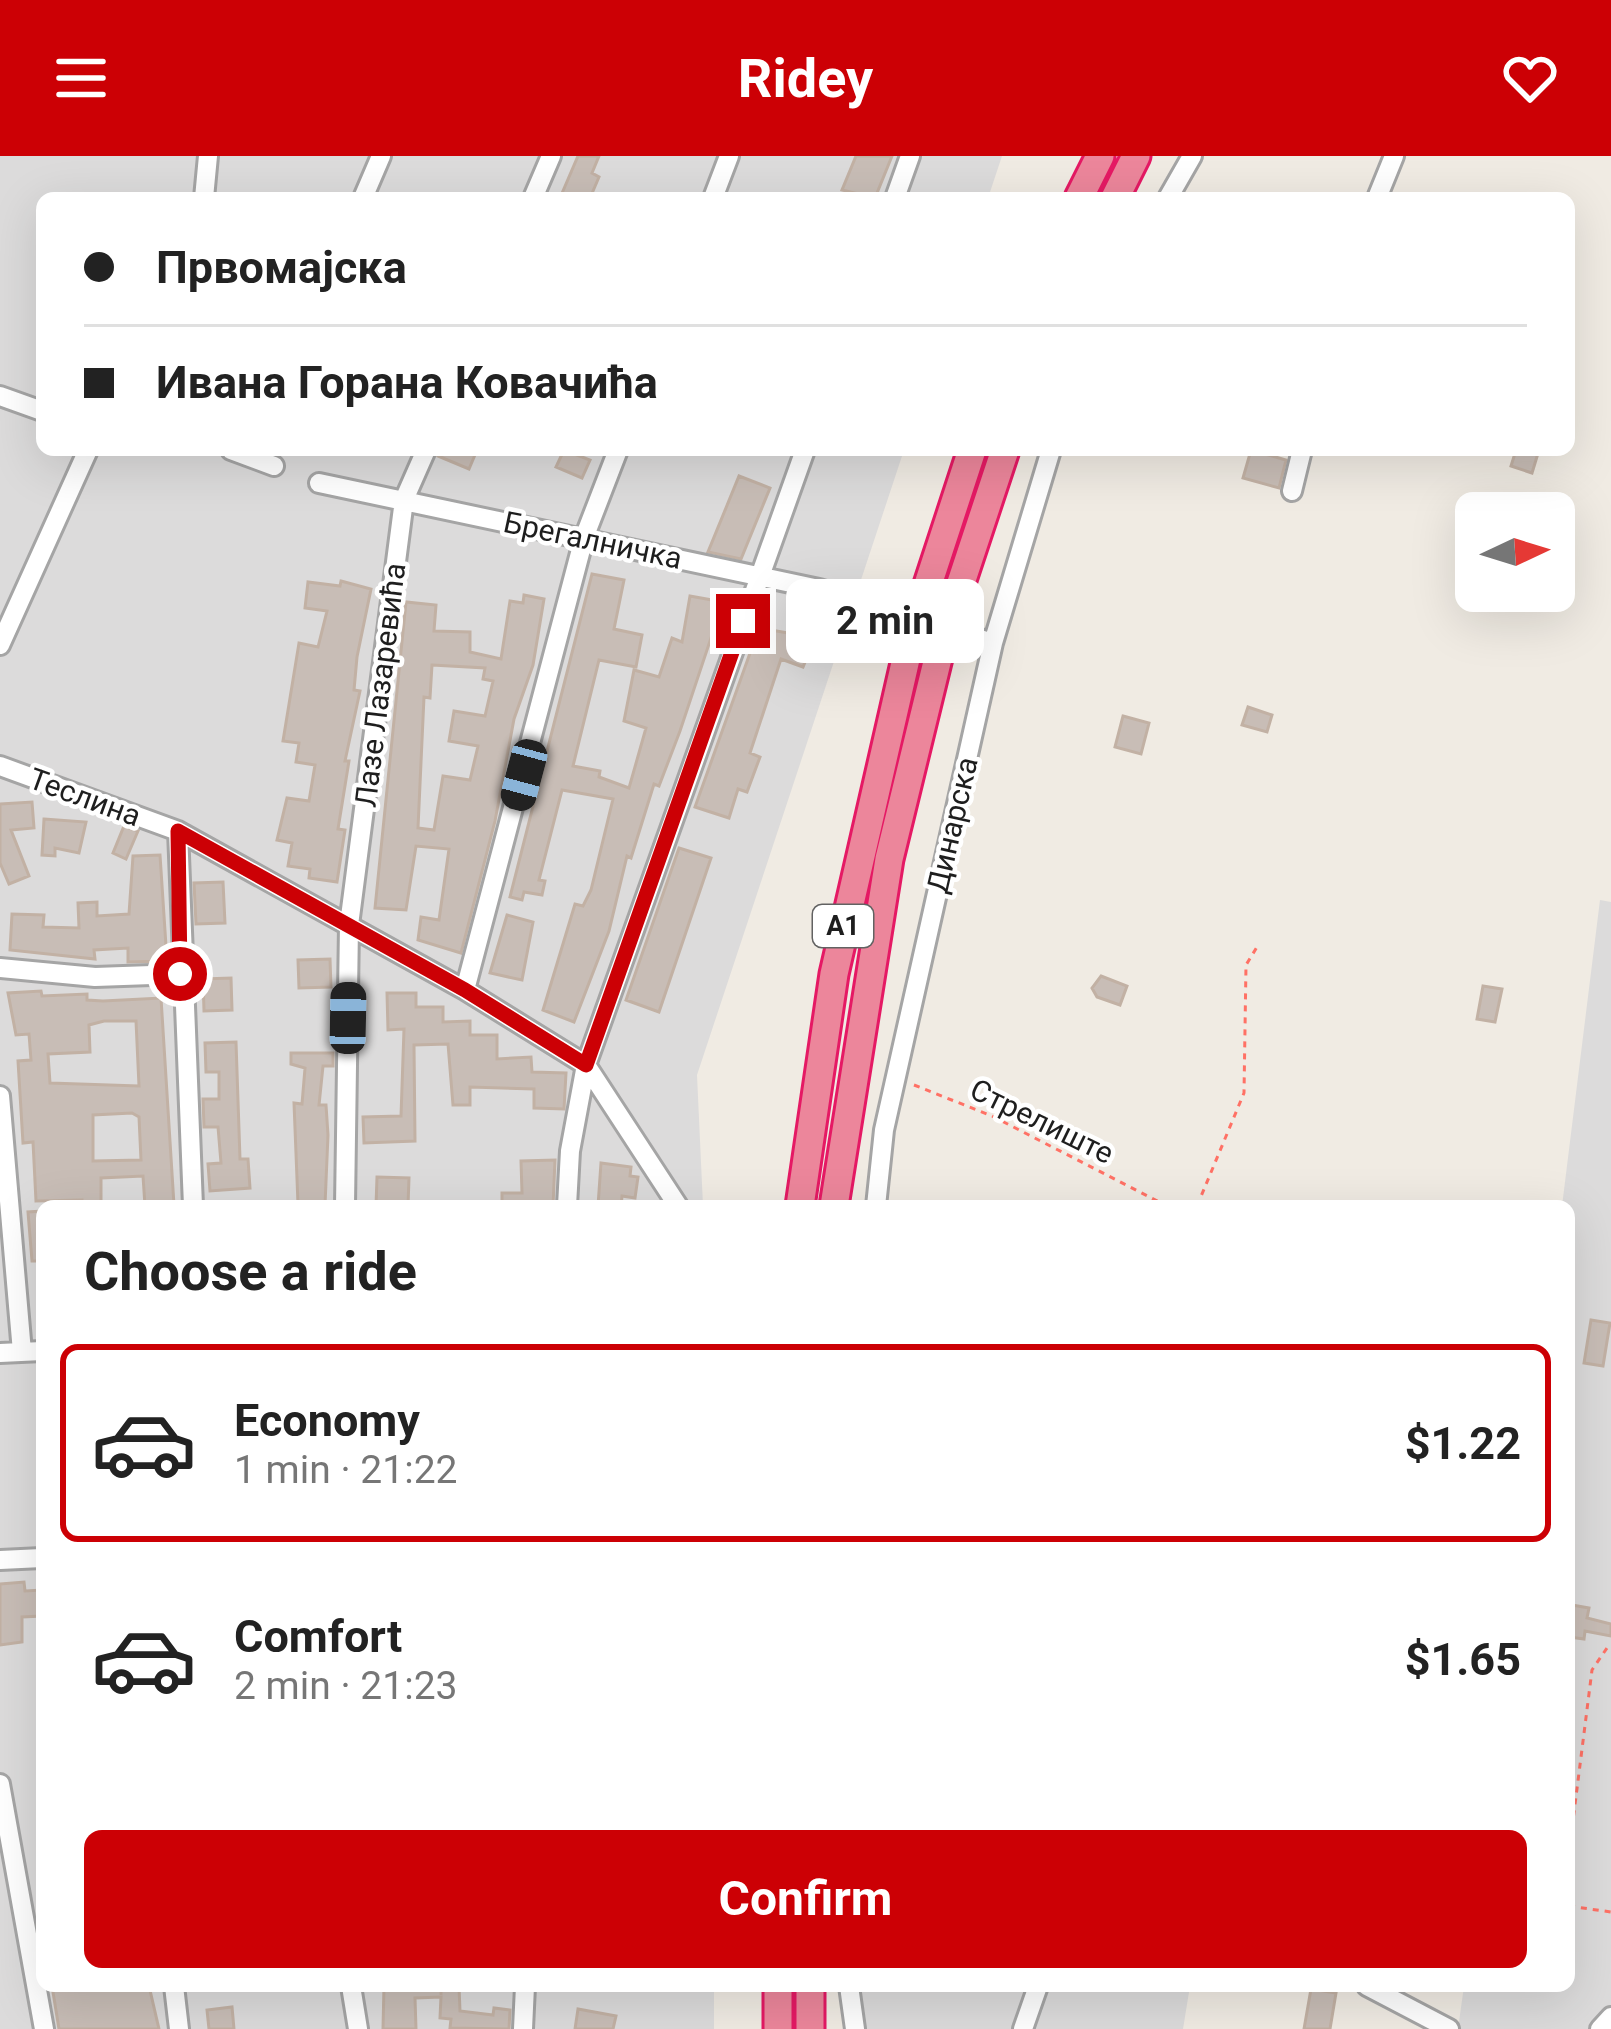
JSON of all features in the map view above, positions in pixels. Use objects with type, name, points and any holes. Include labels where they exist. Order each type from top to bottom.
[{"type":"highway","points":[[1082,192],[1100,156]]},
{"type":"highway","points":[[1118,192],[1136,156]]},
{"type":"highway","name":"A1","points":[[801,1200],[838,952],[908,650],[970,456]]},
{"type":"highway","name":"A1","points":[[835,1200],[889,859],[938,658],[1003,456]]},
{"type":"highway","points":[[778,1992],[778,2029]]},
{"type":"highway","points":[[810,1992],[810,2029]]},
{"type":"street","points":[[205,192],[208,156]]},
{"type":"street","points":[[366,192],[381,156]]},
{"type":"street","points":[[536,192],[551,156]]},
{"type":"street","points":[[715,192],[729,156]]},
{"type":"street","points":[[897,192],[910,156]]},
{"type":"street","points":[[1171,192],[1192,156]]},
{"type":"street","points":[[1379,192],[1394,156]]},
{"type":"street","points":[[0,396],[36,409]]},
{"type":"street","points":[[0,645],[85,456]]},
{"type":"street","name":"Лазе Лазаревића","points":[[345,1200],[349,925],[404,500],[423,456]]},
{"type":"street","points":[[465,990],[584,538],[616,456]]},
{"type":"street","points":[[567,1200],[570,1151],[586,1065],[803,456]]},
{"type":"street","name":"Динарска","points":[[877,1200],[896,1077],[993,644],[1049,456]]},
{"type":"street","points":[[1292,491],[1301,456]]},
{"type":"street","name":"Брегалничка","points":[[319,483],[819,589],[993,644]]},
{"type":"street","name":"Теслина","points":[[0,766],[178,831],[465,990],[586,1065],[674,1200]]},
{"type":"street","points":[[178,831],[180,974],[193,1200]]},
{"type":"street","points":[[0,968],[94,977],[180,974]]},
{"type":"street","points":[[0,1096],[32,1351],[0,1353]]},
{"type":"street","points":[[0,1559],[36,1558]]},
{"type":"street","points":[[0,1784],[36,1984]]},
{"type":"street","points":[[37,1992],[44,2029]]},
{"type":"street","points":[[175,1992],[178,2029]]},
{"type":"street","points":[[352,1992],[358,2029]]},
{"type":"street","points":[[523,2029],[525,1992]]},
{"type":"street","points":[[850,1992],[855,2029]]},
{"type":"street","points":[[1023,2029],[1036,1992]]},
{"type":"street","points":[[1378,1992],[1449,2029]]},
{"type":"street","points":[[1600,2029],[1611,2017]]},
{"type":"path","points":[[1199,1200],[1244,1093],[1246,964],[1257,947]]},
{"type":"path","name":"Стрелиште","points":[[896,1077],[992,1116],[1155,1200]]},
{"type":"path","points":[[1575,1805],[1592,1670],[1609,1645]]},
{"type":"path","points":[[1575,1907],[1611,1912]]},
{"type":"shaded area","points":[[0,156],[1002,156],[990,192],[36,192],[36,456],[902,456],[697,1075],[703,1200],[36,1200],[36,1992],[714,1992],[714,2029],[0,2029]]},
{"type":"shaded area","points":[[1600,900],[1611,902],[1611,2029],[1458,2029],[1463,1992],[1575,1992],[1575,1200],[1563,1200]]},
{"type":"shaded area","points":[[857,1992],[1189,1992],[1183,2029],[855,2029]]},
{"type":"building","points":[[578,156],[599,156],[592,173],[599,177],[593,192],[563,192]]},
{"type":"building","points":[[856,156],[892,156],[877,192],[842,190]]},
{"type":"building","points":[[438,456],[474,456],[469,469]]},
{"type":"building","points":[[561,456],[590,460],[582,478],[556,467]]},
{"type":"building","points":[[1249,456],[1286,460],[1279,488],[1243,478]]},
{"type":"building","points":[[1514,456],[1537,456],[1532,473],[1511,466]]},
{"type":"building","points":[[739,476],[770,488],[741,559],[708,552]]},
{"type":"building","points":[[592,574],[624,580],[614,629],[642,635],[636,667],[599,660],[573,766],[600,771],[599,777],[629,788],[646,728],[624,721],[634,670],[659,677],[672,638],[682,642],[690,596],[723,602],[680,731],[659,786],[654,784],[631,858],[627,856],[609,931],[574,1022],[543,1010],[575,904],[583,906],[591,890],[613,799],[562,790],[539,880],[545,881],[542,895],[524,892],[522,900],[510,897]]},
{"type":"building","points":[[341,581],[371,589],[357,657],[354,690],[360,691],[345,761],[349,761],[338,829],[345,830],[337,882],[309,878],[310,869],[288,866],[292,843],[277,840],[287,798],[309,801],[315,765],[296,762],[299,743],[283,741],[299,643],[318,647],[327,611],[305,608],[308,582],[340,586]]},
{"type":"building","points":[[524,595],[544,599],[533,665],[514,719],[495,821],[461,953],[418,940],[421,917],[439,920],[449,849],[416,846],[406,910],[375,908],[406,602],[436,605],[434,631],[470,632],[470,652],[501,659],[510,601],[523,603]],"holes":[[[432,665],[485,668],[483,679],[493,681],[485,716],[454,711],[449,741],[478,746],[470,780],[443,776],[434,830],[418,828],[424,697],[430,698]]]},
{"type":"building","points":[[810,612],[823,618],[803,667],[781,659],[750,753],[760,757],[747,792],[738,789],[729,818],[695,807],[759,628],[800,635]]},
{"type":"building","points":[[1248,707],[1272,715],[1267,732],[1242,725]]},
{"type":"building","points":[[1123,716],[1149,723],[1141,754],[1115,747]]},
{"type":"building","points":[[32,802],[34,828],[11,830],[29,876],[9,884],[0,863],[0,804]]},
{"type":"building","points":[[44,819],[86,822],[79,853],[55,848],[55,856],[42,855]]},
{"type":"building","points":[[124,826],[138,831],[126,859],[113,853]]},
{"type":"building","points":[[679,848],[711,858],[659,1012],[626,1000]]},
{"type":"building","points":[[160,855],[167,961],[128,962],[128,948],[94,950],[95,959],[10,950],[12,914],[44,915],[43,927],[79,928],[78,903],[97,902],[97,916],[129,914],[133,856]]},
{"type":"building","points":[[223,882],[225,923],[196,924],[194,883]]},
{"type":"building","points":[[507,915],[533,922],[522,980],[490,973]]},
{"type":"building","points":[[330,959],[331,987],[299,988],[298,960]]},
{"type":"building","points":[[1101,976],[1127,986],[1120,1005],[1097,997],[1092,988]]},
{"type":"building","points":[[231,978],[232,1010],[204,1011],[203,979]]},
{"type":"building","points":[[1483,986],[1502,989],[1495,1022],[1477,1019]]},
{"type":"building","points":[[8,993],[87,994],[87,1000],[103,1001],[161,998],[174,1200],[145,1200],[143,1176],[101,1178],[101,1200],[36,1201],[33,1142],[23,1143],[18,1061],[31,1060],[29,1034],[16,1035]],"holes":[[[136,1021],[139,1086],[50,1083],[48,1054],[90,1052],[89,1025]],[[132,1113],[139,1117],[141,1160],[93,1161],[93,1115]]]},
{"type":"building","points":[[387,993],[416,993],[416,1007],[443,1007],[443,1022],[470,1021],[470,1035],[497,1035],[497,1059],[531,1057],[532,1072],[566,1073],[564,1109],[534,1108],[534,1089],[470,1087],[470,1105],[453,1105],[448,1044],[414,1045],[415,1141],[364,1143],[363,1117],[401,1116],[404,1029],[388,1030]]},
{"type":"building","points":[[236,1042],[240,1159],[248,1159],[250,1188],[210,1191],[208,1164],[221,1163],[218,1127],[204,1127],[203,1099],[219,1099],[219,1072],[206,1072],[205,1043]]},
{"type":"building","points":[[291,1053],[333,1053],[333,1066],[323,1066],[319,1105],[326,1105],[328,1135],[325,1200],[298,1200],[294,1103],[302,1104],[305,1068],[291,1064]]},
{"type":"building","points":[[555,1160],[553,1200],[502,1200],[502,1193],[522,1193],[521,1161]]},
{"type":"building","points":[[601,1163],[631,1167],[630,1176],[638,1177],[635,1198],[598,1200]]},
{"type":"building","points":[[377,1177],[409,1178],[408,1200],[376,1200]]},
{"type":"building","points":[[36,1211],[36,1261],[32,1261],[28,1212]]},
{"type":"building","points":[[1591,1320],[1610,1323],[1603,1366],[1584,1363]]},
{"type":"building","points":[[24,1582],[25,1591],[36,1590],[36,1616],[22,1617],[22,1642],[0,1645],[0,1584]]},
{"type":"building","points":[[1575,1606],[1589,1608],[1587,1618],[1611,1624],[1611,1636],[1585,1631],[1584,1639],[1575,1638]]},
{"type":"building","points":[[53,1992],[150,1992],[159,2029],[59,2029]]},
{"type":"building","points":[[384,1992],[459,1992],[460,2011],[493,2015],[494,2008],[510,2010],[509,2029],[450,2028],[451,2019],[440,2018],[441,1997],[415,1998],[416,2029],[383,2029]]},
{"type":"building","points":[[1310,1992],[1336,1993],[1330,2029],[1304,2029]]},
{"type":"building","points":[[232,2007],[234,2029],[209,2029],[207,2010]]},
{"type":"building","points":[[578,2009],[616,2016],[613,2029],[575,2029]]},
{"type":"route","points":[[180,974],[178,831],[465,990],[586,1065],[743,621]]}]
